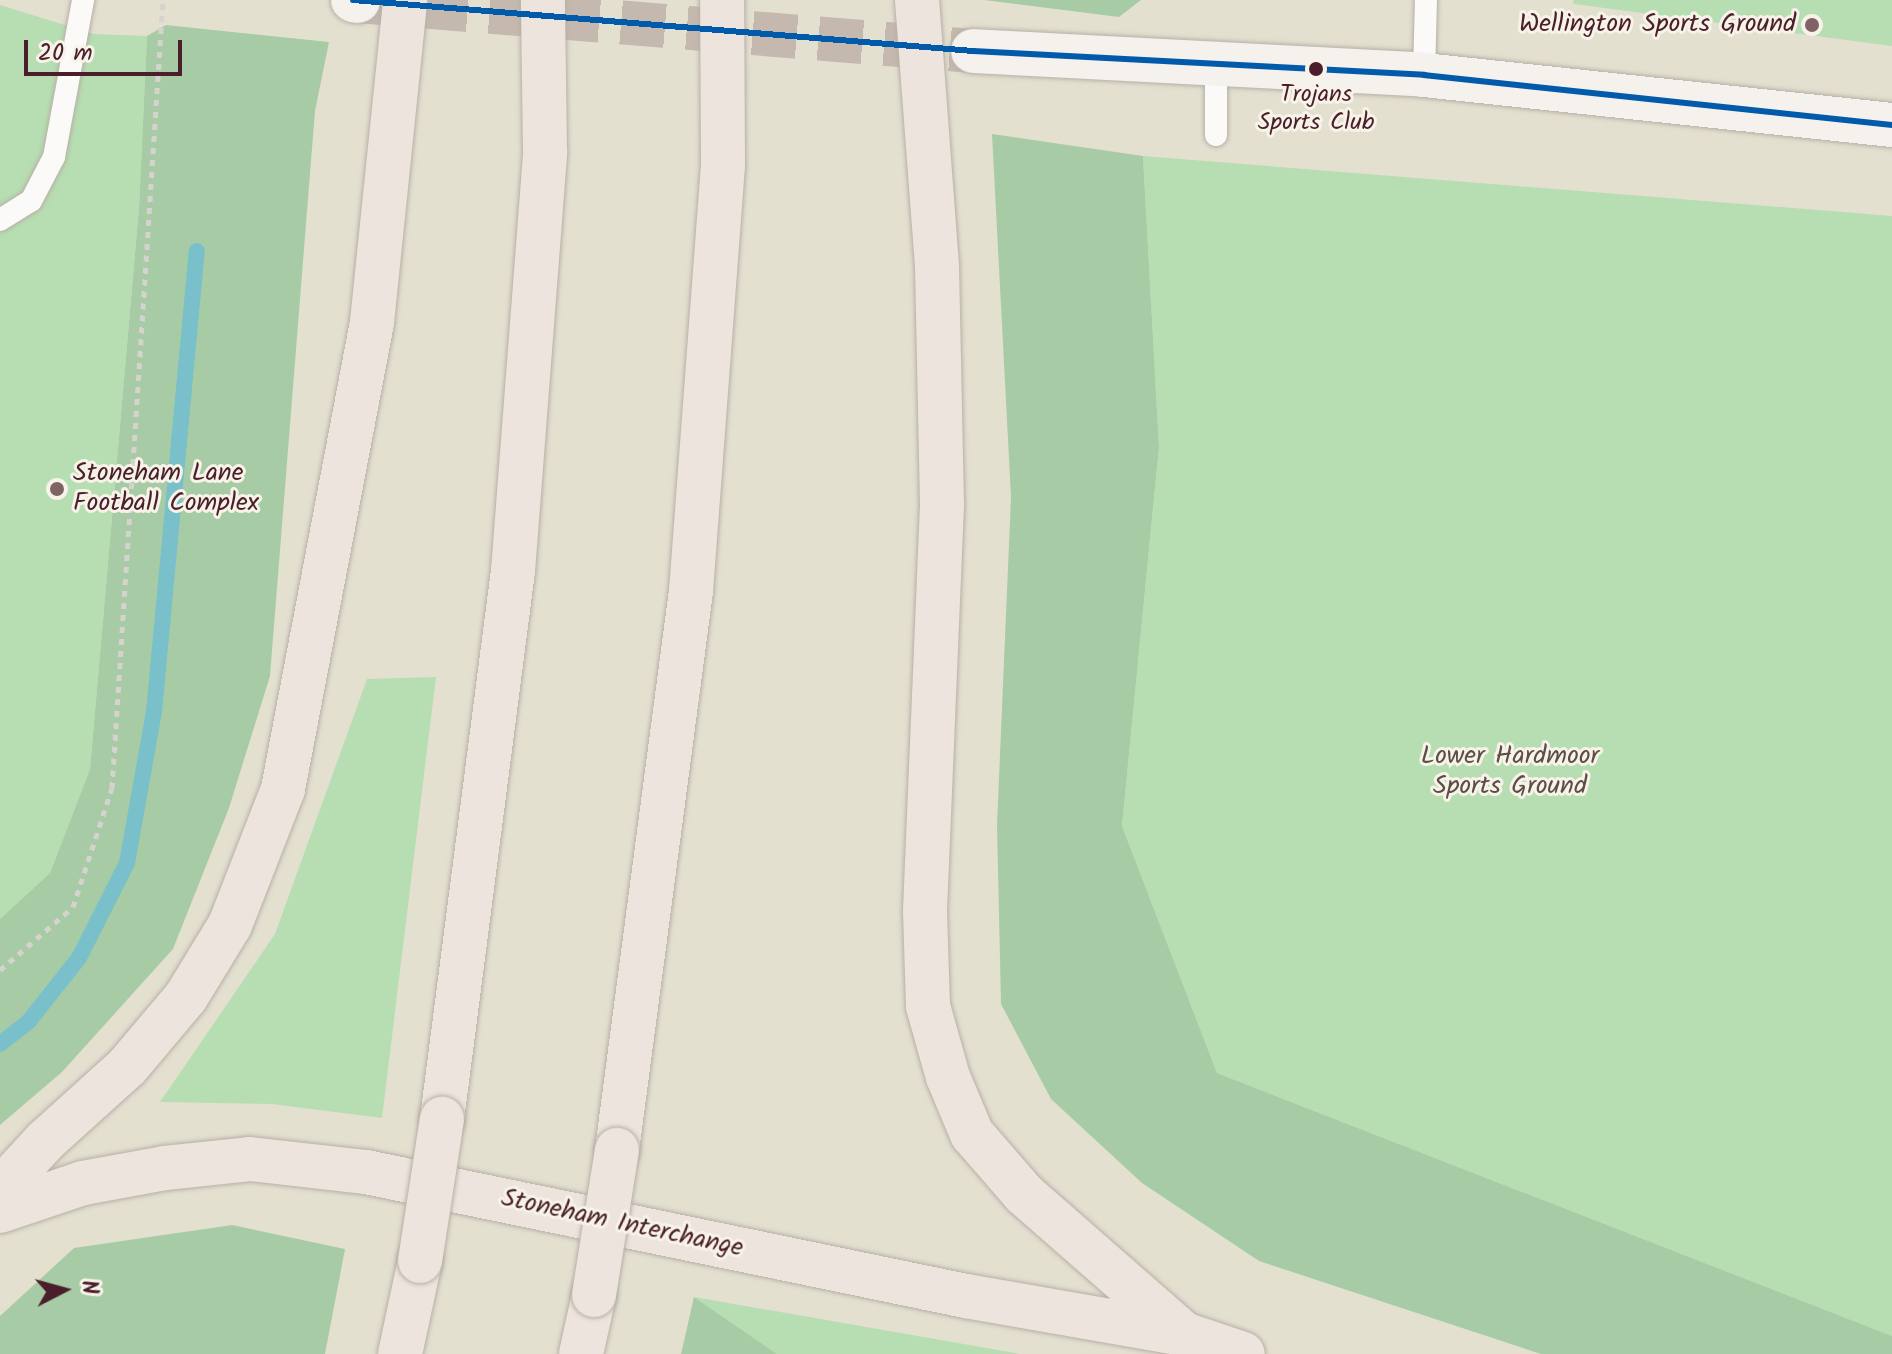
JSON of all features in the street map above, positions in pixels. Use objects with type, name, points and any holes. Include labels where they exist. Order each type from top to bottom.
[{"type":"main road","points":[[0,1190],[45,1141],[127,1067],[186,997],[230,925],[283,789],[372,322],[405,0]]},
{"type":"main road","points":[[400,1354],[420,1261],[442,1119],[513,571],[545,151],[543,0]]},
{"type":"main road","points":[[581,1354],[594,1295],[617,1150],[691,591],[723,165],[722,0]]},
{"type":"main road","points":[[917,0],[937,266],[942,505],[925,911],[928,1006],[972,1134],[1024,1194],[1184,1334]]},
{"type":"main road","name":"Stoneham Interchange","points":[[0,1211],[83,1183],[250,1159],[366,1172],[966,1296],[1184,1334],[1243,1354]]},
{"type":"street","points":[[973,51],[1216,67],[1424,75],[1892,125]]},
{"type":"lane","points":[[0,220],[31,201],[54,157],[83,0]]},
{"type":"lane","points":[[1424,75],[1426,0]]},
{"type":"lane","points":[[1216,67],[1216,135]]},
{"type":"path","points":[[0,970],[73,907],[112,788],[163,0]]},
{"type":"green space","points":[[984,0],[1141,0],[1119,17]]},
{"type":"green space","name":"Wellington Sports Ground","points":[[1573,0],[1892,0],[1892,46],[1574,4]]},
{"type":"green space","name":"Stoneham Lane Football Complex","points":[[0,5],[94,34],[147,36],[139,208],[90,769],[50,873],[0,919]]},
{"type":"green space","points":[[166,25],[329,42],[315,111],[270,676],[229,808],[173,949],[62,1072],[0,1125],[0,919],[50,873],[90,769],[139,208],[147,36]]},
{"type":"green space","points":[[992,134],[1143,156],[1159,447],[1122,826],[1217,1073],[1892,1336],[1892,1354],[1541,1354],[1259,1261],[1142,1183],[1051,1099],[1001,1004],[997,825],[1011,497]]},
{"type":"green space","name":"Lower Hardmoor Sports Ground","points":[[1143,156],[1892,216],[1892,1336],[1217,1073],[1122,826],[1159,447]]},
{"type":"green space","points":[[436,677],[382,1118],[272,1104],[160,1102],[275,934],[367,679]]},
{"type":"green space","points":[[232,1225],[345,1249],[325,1354],[0,1354],[0,1316],[74,1248]]},
{"type":"green space","points":[[694,1297],[1021,1354],[777,1354]]},
{"type":"green space","points":[[694,1297],[777,1354],[681,1354]]},
{"type":"waterway","points":[[0,1044],[29,1021],[79,958],[127,863],[154,712],[197,251]]},
{"type":"tunnel","points":[[358,1],[973,51]]},
{"type":"transit line","points":[[353,0],[973,51],[1424,75],[1892,125]]},
{"type":"place","name":"Wellington Sports Ground","points":[[1812,25]]},
{"type":"place","name":"Trojans Sports Club","points":[[1316,69]]},
{"type":"place","name":"Stoneham Lane Football Complex","points":[[57,489]]}]
